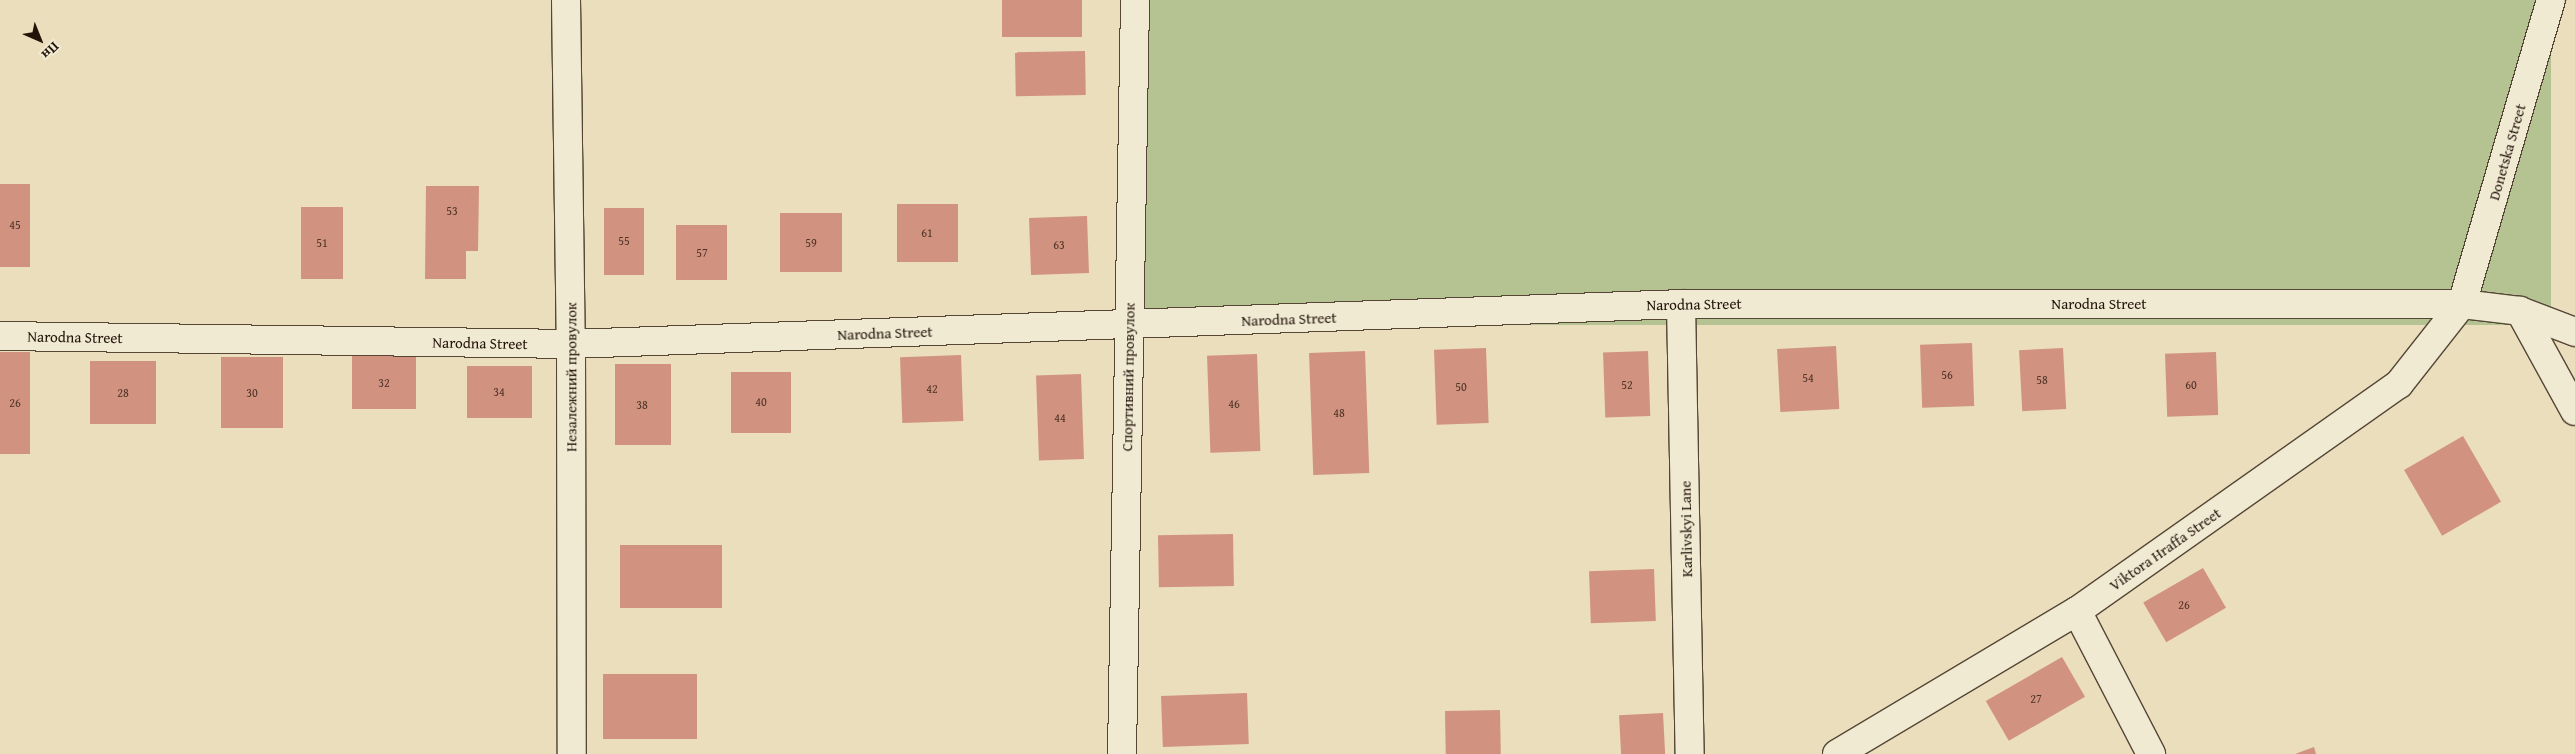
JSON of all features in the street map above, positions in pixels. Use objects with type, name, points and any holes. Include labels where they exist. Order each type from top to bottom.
[{"type":"street","name":"Незалежний провулок","points":[[566,0],[571,344],[572,754]]},
{"type":"street","name":"Спортивний провулок","points":[[1122,754],[1135,0]]},
{"type":"street","name":"Donetska Street","points":[[2462,304],[2551,0]]},
{"type":"street","name":"Narodna Street","points":[[0,336],[571,344],[1682,304],[2462,304],[2520,311],[2575,332]]},
{"type":"street","name":"Karlіvskyi Lane","points":[[1682,304],[1690,754]]},
{"type":"street","name":"Viktora Hraffa Street","points":[[1837,754],[2077,611],[2399,384],[2462,304]]},
{"type":"street","points":[[2520,311],[2575,411]]},
{"type":"street","points":[[2077,611],[2151,754]]},
{"type":"green space","points":[[1135,0],[2551,0],[2551,325],[1135,325]]},
{"type":"building","points":[[1002,0],[1082,0],[1082,37],[1002,37]]},
{"type":"building","points":[[1085,51],[1086,95],[1016,96],[1015,52]]},
{"type":"building","points":[[0,184],[30,184],[30,267],[0,267]]},
{"type":"building","points":[[426,186],[479,186],[478,251],[466,251],[466,279],[425,279]]},
{"type":"building","points":[[897,204],[958,204],[958,262],[897,262]]},
{"type":"building","points":[[301,207],[343,207],[343,279],[301,279]]},
{"type":"building","points":[[604,208],[644,208],[644,275],[604,275]]},
{"type":"building","points":[[780,213],[842,213],[842,272],[780,272]]},
{"type":"building","points":[[1087,216],[1089,273],[1031,275],[1029,218]]},
{"type":"building","points":[[676,225],[727,225],[727,280],[676,280]]},
{"type":"building","points":[[1972,343],[1974,406],[1922,408],[1920,345]]},
{"type":"building","points":[[1836,346],[1839,409],[1780,412],[1777,349]]},
{"type":"building","points":[[1486,348],[1489,423],[1437,425],[1434,350]]},
{"type":"building","points":[[2063,348],[2066,409],[2022,411],[2019,350]]},
{"type":"building","points":[[1365,351],[1369,473],[1313,475],[1309,353]]},
{"type":"building","points":[[1648,351],[1650,416],[1605,418],[1603,353]]},
{"type":"building","points":[[0,352],[30,352],[30,454],[0,454]]},
{"type":"building","points":[[2216,352],[2218,415],[2167,417],[2165,354]]},
{"type":"building","points":[[1257,354],[1260,451],[1210,453],[1207,356]]},
{"type":"building","points":[[961,355],[963,421],[902,423],[900,357]]},
{"type":"building","points":[[352,356],[416,356],[416,409],[352,409]]},
{"type":"building","points":[[221,357],[283,357],[283,428],[221,428]]},
{"type":"building","points":[[90,361],[156,361],[156,424],[90,424]]},
{"type":"building","points":[[615,364],[671,364],[671,445],[615,445]]},
{"type":"building","points":[[467,366],[532,366],[532,418],[467,418]]},
{"type":"building","points":[[731,372],[791,372],[791,433],[731,433]]},
{"type":"building","points":[[1081,374],[1084,459],[1039,461],[1036,376]]},
{"type":"building","points":[[2463,436],[2501,502],[2442,536],[2404,470]]},
{"type":"building","points":[[1233,534],[1234,586],[1159,587],[1158,535]]},
{"type":"building","points":[[620,545],[722,545],[722,608],[620,608]]},
{"type":"building","points":[[2203,568],[2226,608],[2166,642],[2143,603]]},
{"type":"building","points":[[1654,569],[1656,621],[1591,623],[1589,571]]},
{"type":"building","points":[[2062,657],[2085,697],[2009,741],[1986,701]]},
{"type":"building","points":[[603,674],[697,674],[697,739],[603,739]]},
{"type":"building","points":[[1247,693],[1249,744],[1163,747],[1161,696]]},
{"type":"building","points":[[1500,710],[1501,754],[1446,754],[1445,711]]},
{"type":"building","points":[[1663,713],[1665,754],[1621,754],[1619,715]]},
{"type":"building","points":[[2314,747],[2316,754],[2295,754]]}]
